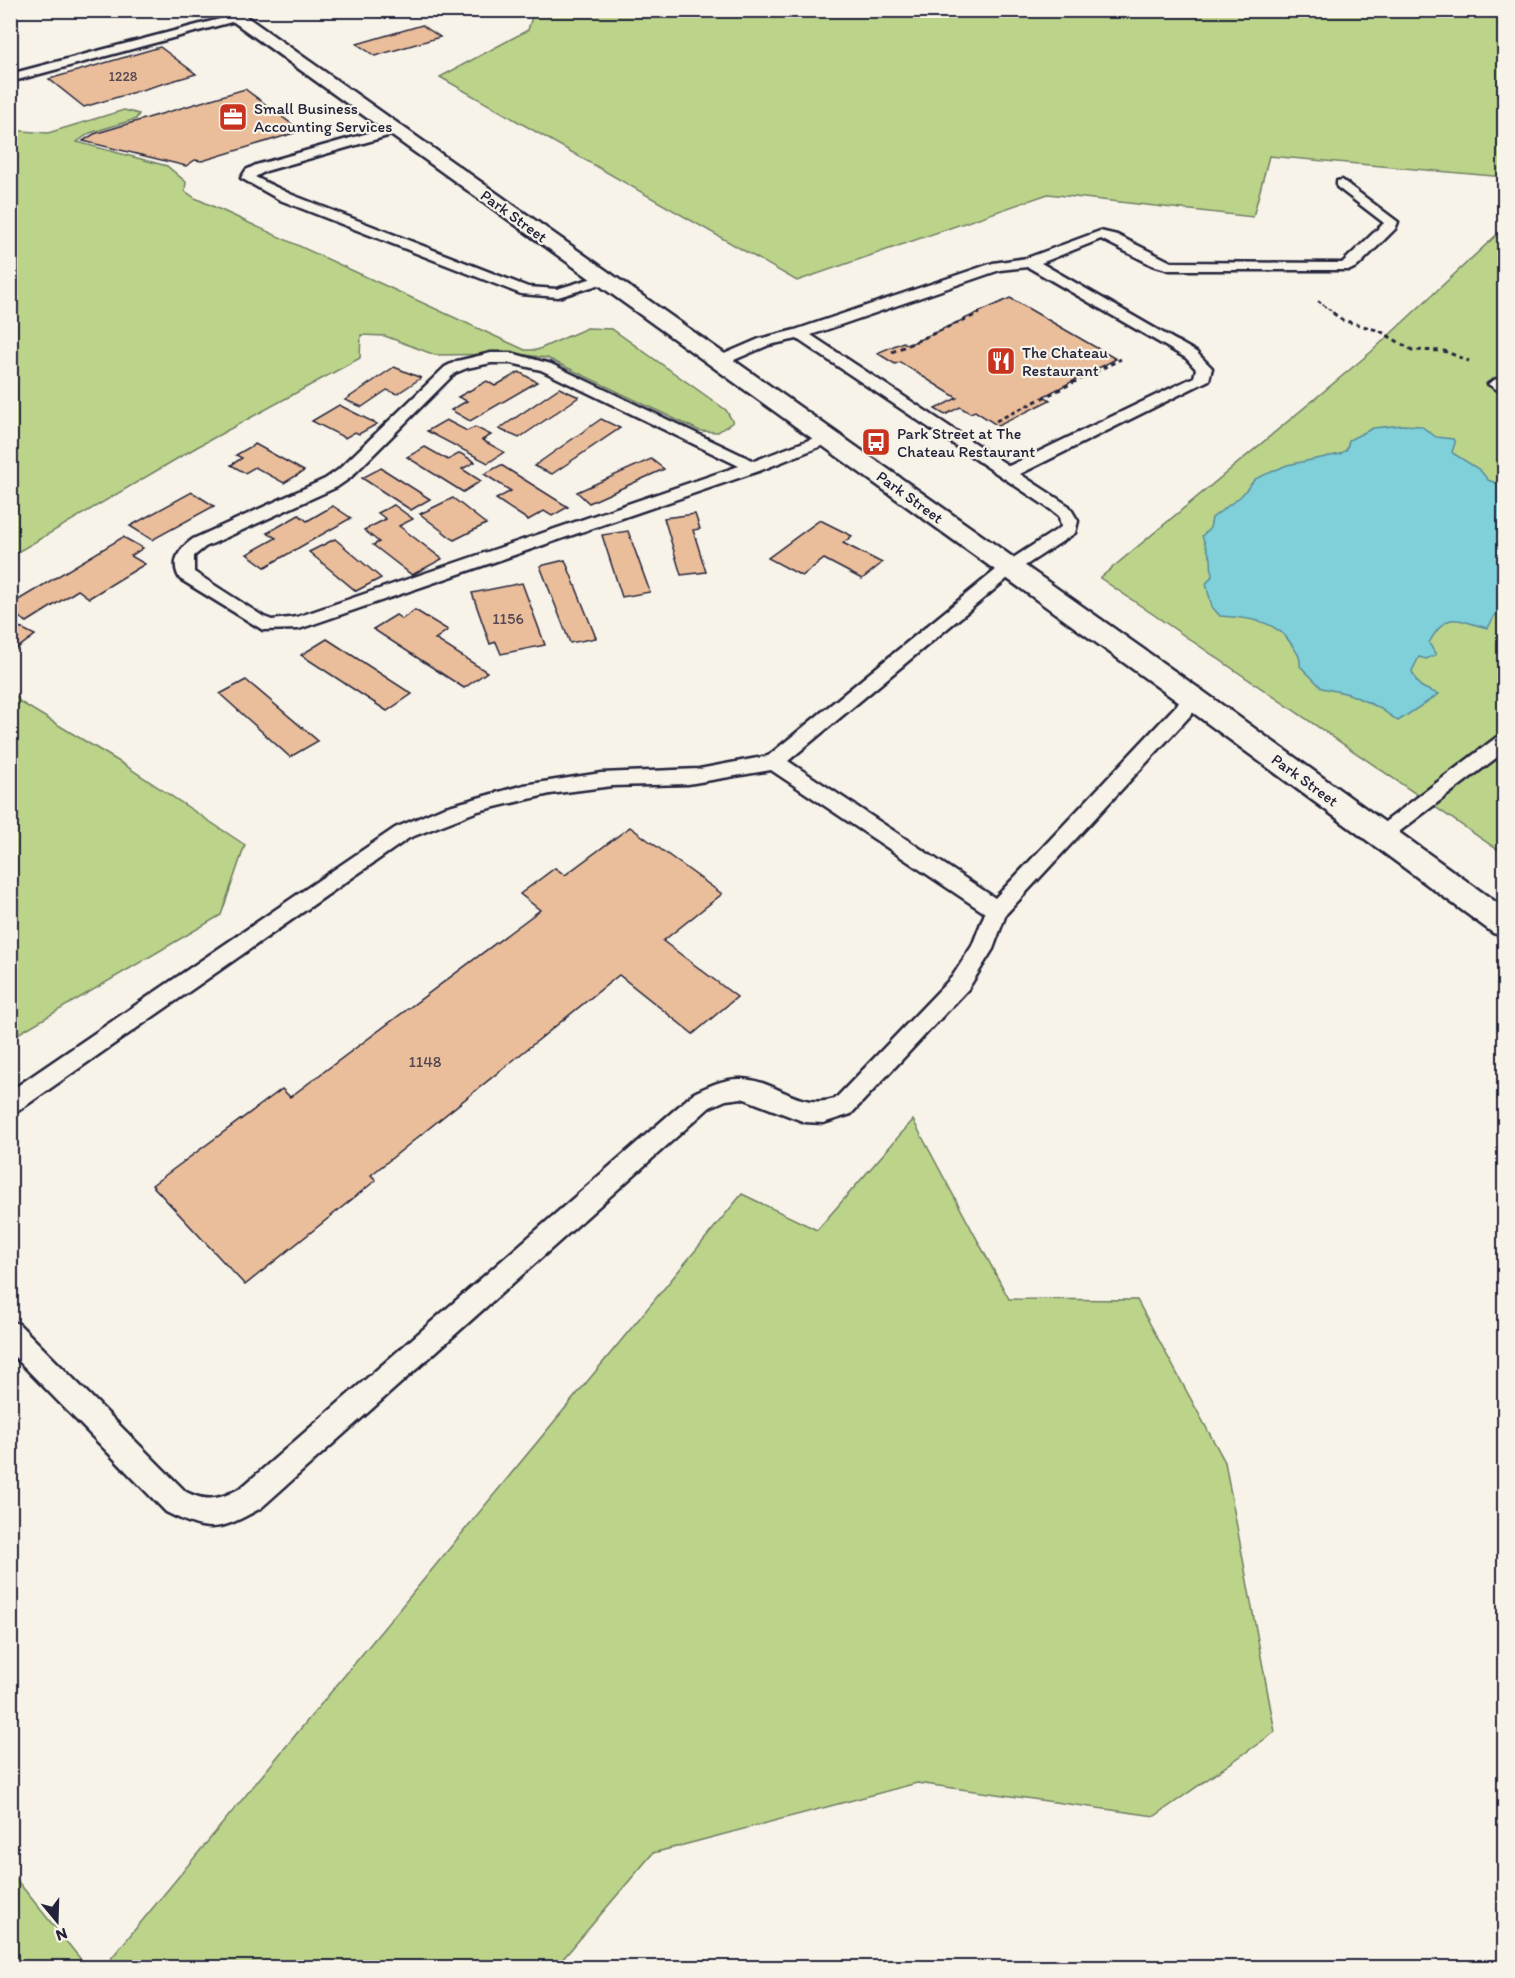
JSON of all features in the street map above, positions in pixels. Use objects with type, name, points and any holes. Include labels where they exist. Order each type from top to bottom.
[{"type":"main road","name":"Park Street","points":[[230,14],[1194,699],[1504,924]]},
{"type":"lane","points":[[10,78],[230,14]]},
{"type":"lane","points":[[393,130],[261,168],[251,173],[248,178],[285,197],[526,291],[558,293],[603,279]]},
{"type":"lane","points":[[720,361],[764,342],[799,334],[998,266],[1030,262],[1100,235],[1113,238],[1165,265],[1345,267],[1390,226],[1391,222],[1342,184]]},
{"type":"lane","points":[[1008,472],[1201,380],[1204,374],[1204,368],[1191,355],[1030,262]]},
{"type":"lane","points":[[10,1104],[402,833],[420,824],[442,815],[549,786],[603,779],[688,777],[774,762],[1008,569],[1069,529],[1070,522],[1065,511],[799,334]]},
{"type":"lane","points":[[753,467],[546,367],[511,358],[476,360],[450,370],[344,474],[331,483],[199,543],[189,550],[183,559],[183,565],[186,575],[258,621],[270,626],[284,626],[317,619],[753,467],[828,438]]},
{"type":"lane","points":[[10,1333],[176,1502],[207,1516],[229,1510],[251,1498],[702,1100],[720,1089],[746,1088],[797,1110],[827,1115],[855,1099],[960,983],[982,949],[997,910],[1194,699]]},
{"type":"lane","points":[[1380,836],[1504,742]]},
{"type":"lane","points":[[774,762],[997,910]]},
{"type":"path","points":[[900,359],[890,353],[983,311]]},
{"type":"path","points":[[987,415],[997,421],[1122,360],[1112,354]]},
{"type":"green space","points":[[534,10],[1504,11],[1504,177],[1269,156],[1253,217],[1048,194],[797,281],[440,77],[528,30]]},
{"type":"green space","points":[[124,110],[139,114],[136,119],[90,133],[77,142],[167,166],[186,182],[185,191],[195,198],[525,350],[537,350],[587,328],[612,329],[726,410],[733,422],[718,432],[700,431],[547,358],[518,354],[435,355],[385,336],[361,335],[360,358],[197,447],[11,556],[10,130],[48,133]]},
{"type":"green space","points":[[1504,228],[1504,854],[1100,578],[1371,352]]},
{"type":"green space","points":[[11,689],[20,702],[123,764],[245,845],[221,915],[11,1038]]},
{"type":"green space","points":[[913,1120],[1009,1299],[1137,1300],[1225,1462],[1275,1732],[1155,1816],[917,1783],[653,1853],[556,1967],[104,1967],[742,1194],[817,1230]]},
{"type":"green space","points":[[11,1873],[87,1967],[11,1967]]},
{"type":"water","points":[[1421,426],[1436,437],[1453,439],[1455,443],[1452,452],[1454,454],[1480,470],[1488,480],[1504,486],[1504,608],[1495,615],[1488,628],[1455,620],[1449,621],[1436,632],[1429,643],[1436,655],[1426,659],[1419,657],[1412,671],[1421,687],[1439,694],[1398,721],[1378,707],[1349,694],[1322,688],[1300,666],[1297,653],[1278,630],[1260,622],[1220,616],[1212,607],[1206,584],[1212,576],[1211,559],[1202,536],[1210,528],[1212,518],[1241,496],[1255,479],[1287,465],[1340,454],[1347,449],[1349,440],[1373,428]]},
{"type":"building","points":[[422,25],[440,37],[375,56],[357,44]]},
{"type":"building","points":[[160,47],[196,74],[84,107],[49,79]]},
{"type":"building","points":[[245,89],[301,131],[202,161],[195,160],[186,166],[83,141],[94,134]]},
{"type":"building","name":"The Chateau Restaurant","points":[[1010,298],[1116,359],[1044,396],[1050,400],[998,426],[975,411],[970,413],[960,407],[945,415],[935,409],[957,398],[900,362],[895,364],[877,353],[903,342],[908,345]]},
{"type":"building","points":[[394,367],[421,378],[397,394],[387,390],[362,407],[345,400]]},
{"type":"building","points":[[519,372],[537,382],[470,421],[451,410],[467,401],[458,397],[487,381],[495,386]]},
{"type":"building","points":[[559,388],[579,397],[519,438],[499,429]]},
{"type":"building","points":[[339,405],[377,424],[359,434],[355,432],[345,438],[312,421]]},
{"type":"building","points":[[601,419],[620,428],[552,474],[534,466]]},
{"type":"building","points":[[446,420],[467,431],[475,427],[491,435],[482,440],[504,452],[488,463],[427,431]]},
{"type":"building","points":[[255,444],[304,471],[284,483],[255,467],[245,473],[231,465],[242,458],[236,455]]},
{"type":"building","points":[[425,447],[448,460],[460,453],[475,462],[462,469],[481,481],[463,492],[407,457]]},
{"type":"building","points":[[651,459],[664,469],[589,503],[577,492]]},
{"type":"building","points":[[501,465],[568,507],[552,516],[544,511],[528,520],[496,499],[511,491],[484,474]]},
{"type":"building","points":[[381,468],[430,499],[411,510],[362,478]]},
{"type":"building","points":[[192,492],[214,506],[152,540],[130,526]]},
{"type":"building","points":[[453,498],[486,524],[454,540],[420,514]]},
{"type":"building","points":[[394,505],[413,519],[399,526],[442,559],[412,575],[373,545],[379,542],[364,530],[386,519],[378,513]]},
{"type":"building","points":[[333,506],[351,518],[265,567],[247,554],[276,538],[267,533],[299,515],[307,521]]},
{"type":"building","points":[[695,514],[700,529],[693,530],[706,572],[681,575],[664,518]]},
{"type":"building","points":[[820,520],[852,536],[843,543],[882,563],[862,579],[824,559],[802,576],[768,558]]},
{"type":"building","points":[[628,531],[650,592],[622,597],[602,535]]},
{"type":"building","points":[[123,537],[143,548],[131,556],[145,564],[89,598],[78,590],[27,622],[10,612],[10,605]]},
{"type":"building","points":[[335,539],[381,578],[356,591],[309,552]]},
{"type":"building","points":[[565,560],[596,638],[570,643],[540,566]]},
{"type":"building","points":[[522,583],[545,645],[501,654],[496,642],[490,644],[472,593]]},
{"type":"building","points":[[415,610],[448,630],[435,639],[487,672],[464,688],[373,629],[396,615],[402,619]]},
{"type":"building","points":[[17,626],[35,635],[12,652],[10,630]]},
{"type":"building","points":[[327,639],[412,694],[387,711],[301,655]]},
{"type":"building","points":[[246,680],[318,741],[290,757],[220,694]]},
{"type":"building","points":[[630,827],[722,894],[663,941],[737,997],[693,1034],[619,975],[371,1175],[376,1180],[245,1285],[152,1185],[282,1089],[290,1097],[540,910],[520,894],[555,868],[565,875]]},
{"type":"place","name":"Small Business Accounting Services","points":[[233,117]]},
{"type":"place","name":"The Chateau Restaurant","points":[[1001,361]]},
{"type":"place","name":"Park Street at The Chateau Restaurant","points":[[876,442]]}]
